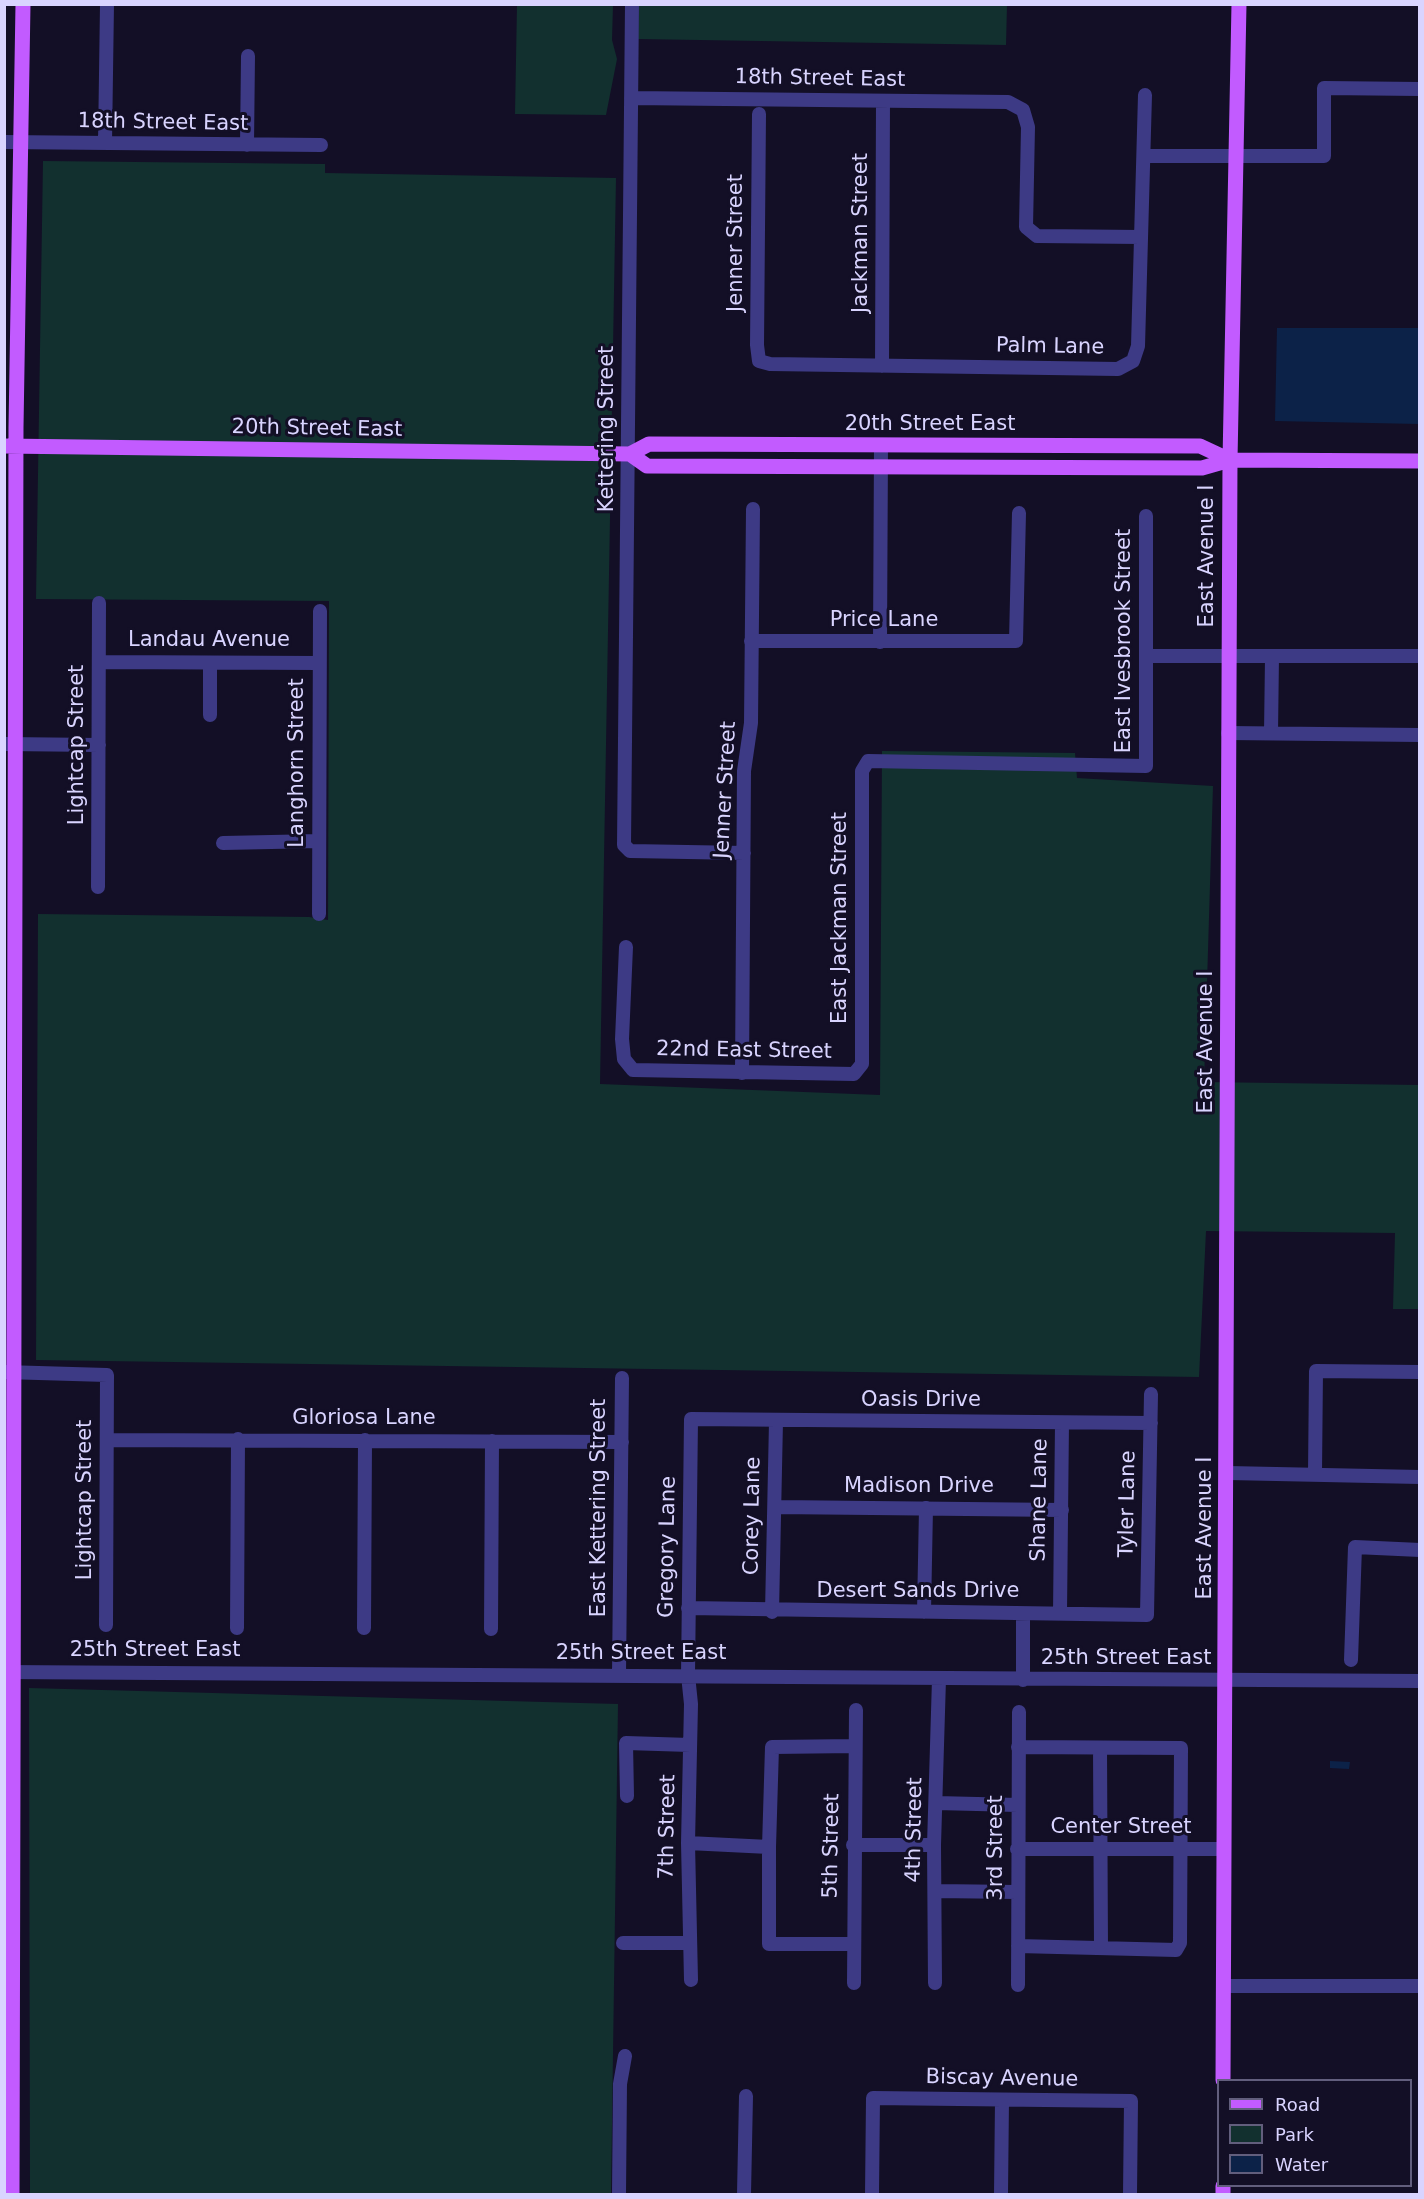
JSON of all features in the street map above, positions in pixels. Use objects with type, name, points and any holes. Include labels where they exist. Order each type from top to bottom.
[{"type":"main road","points":[[12,2194],[8,1896],[10,446],[21,142],[23,4]]},
{"type":"main road","name":"East Avenue I","points":[[1223,2079],[1228,1473],[1230,459],[1239,4]]},
{"type":"main road","name":"20th Street East","points":[[10,446],[630,454],[649,444],[1200,446],[1230,459]]},
{"type":"main road","name":"20th Street East","points":[[630,454],[647,466],[1202,468],[1230,459],[1419,461]]},
{"type":"street","points":[[105,143],[107,4]]},
{"type":"street","name":"Kettering Street","points":[[632,4],[630,454],[624,845],[630,851],[744,853]]},
{"type":"street","points":[[247,145],[248,56]]},
{"type":"street","points":[[1144,156],[1324,156],[1324,88],[1419,89]]},
{"type":"street","name":"Palm Lane","points":[[770,364],[1118,369],[1133,361],[1138,346],[1145,95]]},
{"type":"street","name":"18th Street East","points":[[631,98],[1008,102],[1023,110],[1028,127],[1026,227],[1037,236],[1141,237]]},
{"type":"street","name":"Jackman Street","points":[[882,366],[884,101]]},
{"type":"street","name":"Jenner Street","points":[[759,114],[757,345],[759,361],[770,364]]},
{"type":"street","name":"18th Street East","points":[[4,142],[321,146]]},
{"type":"street","points":[[880,642],[881,446]]},
{"type":"street","name":"Jenner Street","points":[[742,1073],[744,771],[751,723],[753,509]]},
{"type":"street","name":"Price Lane","points":[[751,641],[1016,641],[1019,513]]},
{"type":"street","name":"East Ivesbrook Street","points":[[868,761],[1146,766],[1146,516]]},
{"type":"street","name":"Lightcap Street","points":[[98,887],[99,603]]},
{"type":"street","name":"Langhorn Street","points":[[319,914],[320,611]]},
{"type":"street","points":[[1146,656],[1419,656]]},
{"type":"street","points":[[1271,733],[1272,657]]},
{"type":"street","name":"Landau Avenue","points":[[99,662],[320,663]]},
{"type":"street","points":[[210,663],[210,715]]},
{"type":"street","points":[[1228,733],[1419,735]]},
{"type":"street","points":[[11,744],[99,745]]},
{"type":"street","name":"East Jackman Street","points":[[854,1074],[862,1065],[862,771],[868,761]]},
{"type":"street","points":[[223,843],[319,841]]},
{"type":"street","name":"22nd East Street","points":[[626,947],[622,1040],[624,1059],[633,1071],[854,1074]]},
{"type":"street","points":[[1315,1473],[1316,1371],[1419,1372]]},
{"type":"street","name":"Lightcap Street","points":[[9,1372],[107,1374],[106,1625]]},
{"type":"street","name":"East Kettering Street","points":[[619,1675],[622,1378]]},
{"type":"street","name":"Tyler Lane","points":[[1147,1615],[1151,1394]]},
{"type":"street","name":"Oasis Drive","points":[[691,1419],[1151,1423]]},
{"type":"street","name":"Gregory Lane","points":[[688,1675],[691,1419]]},
{"type":"street","name":"Corey Lane","points":[[772,1612],[776,1508],[776,1421]]},
{"type":"street","name":"Shane Lane","points":[[1060,1613],[1062,1423]]},
{"type":"street","points":[[237,1628],[238,1439]]},
{"type":"street","name":"Gloriosa Lane","points":[[107,1440],[622,1442]]},
{"type":"street","points":[[364,1629],[365,1440]]},
{"type":"street","points":[[491,1629],[492,1441]]},
{"type":"street","points":[[1228,1473],[1315,1473],[1419,1477]]},
{"type":"street","name":"Madison Drive","points":[[776,1508],[1062,1510]]},
{"type":"street","points":[[924,1612],[926,1508]]},
{"type":"street","points":[[1351,1660],[1354,1547],[1419,1550]]},
{"type":"street","name":"Desert Sands Drive","points":[[688,1608],[772,1612],[1147,1615]]},
{"type":"street","points":[[1018,1614],[1018,1680]]},
{"type":"street","name":"25th Street East","points":[[8,1672],[1419,1681]]},
{"type":"street","name":"7th Street","points":[[688,1675],[691,1704],[688,1843],[691,1980]]},
{"type":"street","name":"4th Street","points":[[935,1983],[934,1845],[939,1679]]},
{"type":"street","name":"5th Street","points":[[854,1983],[852,1944],[856,1710]]},
{"type":"street","name":"3rd Street","points":[[1018,1985],[1019,1712]]},
{"type":"street","points":[[627,1796],[626,1743],[690,1744]]},
{"type":"street","points":[[852,1944],[769,1944],[769,1847],[772,1747],[855,1746]]},
{"type":"street","points":[[1018,1747],[1180,1748],[1180,1943],[1176,1950],[1018,1946]]},
{"type":"street","points":[[1100,1748],[1101,1948]]},
{"type":"street","points":[[936,1803],[1018,1805]]},
{"type":"street","points":[[688,1843],[769,1847]]},
{"type":"street","points":[[854,1845],[934,1845]]},
{"type":"street","name":"Center Street","points":[[1017,1849],[1224,1849]]},
{"type":"street","points":[[935,1891],[1017,1892]]},
{"type":"street","points":[[623,1943],[690,1943]]},
{"type":"street","points":[[1224,1986],[1419,1986]]},
{"type":"street","points":[[619,2194],[620,2084],[625,2056]]},
{"type":"street","points":[[744,2194],[746,2096]]},
{"type":"street","name":"Biscay Avenue","points":[[872,2194],[873,2098],[1131,2101],[1130,2194]]},
{"type":"street","points":[[1001,2194],[1002,2100]]},
{"type":"green space","points":[[517,5],[613,5],[612,40],[617,59],[606,115],[515,114]]},
{"type":"green space","points":[[639,5],[1007,5],[1006,45],[638,39]]},
{"type":"green space","points":[[43,161],[325,164],[325,173],[616,178],[600,1084],[880,1095],[882,751],[1075,753],[1077,778],[1213,786],[1204,1082],[1419,1085],[1419,1309],[1393,1309],[1395,1233],[1206,1231],[1199,1377],[36,1360],[38,914],[309,917],[328,920],[329,601],[36,599]]},
{"type":"green space","points":[[29,1688],[618,1704],[611,2194],[30,2194]]},
{"type":"water","points":[[1277,328],[1419,328],[1419,424],[1275,421]]},
{"type":"water","points":[[1330,1761],[1350,1762],[1349,1769],[1330,1768]]}]
